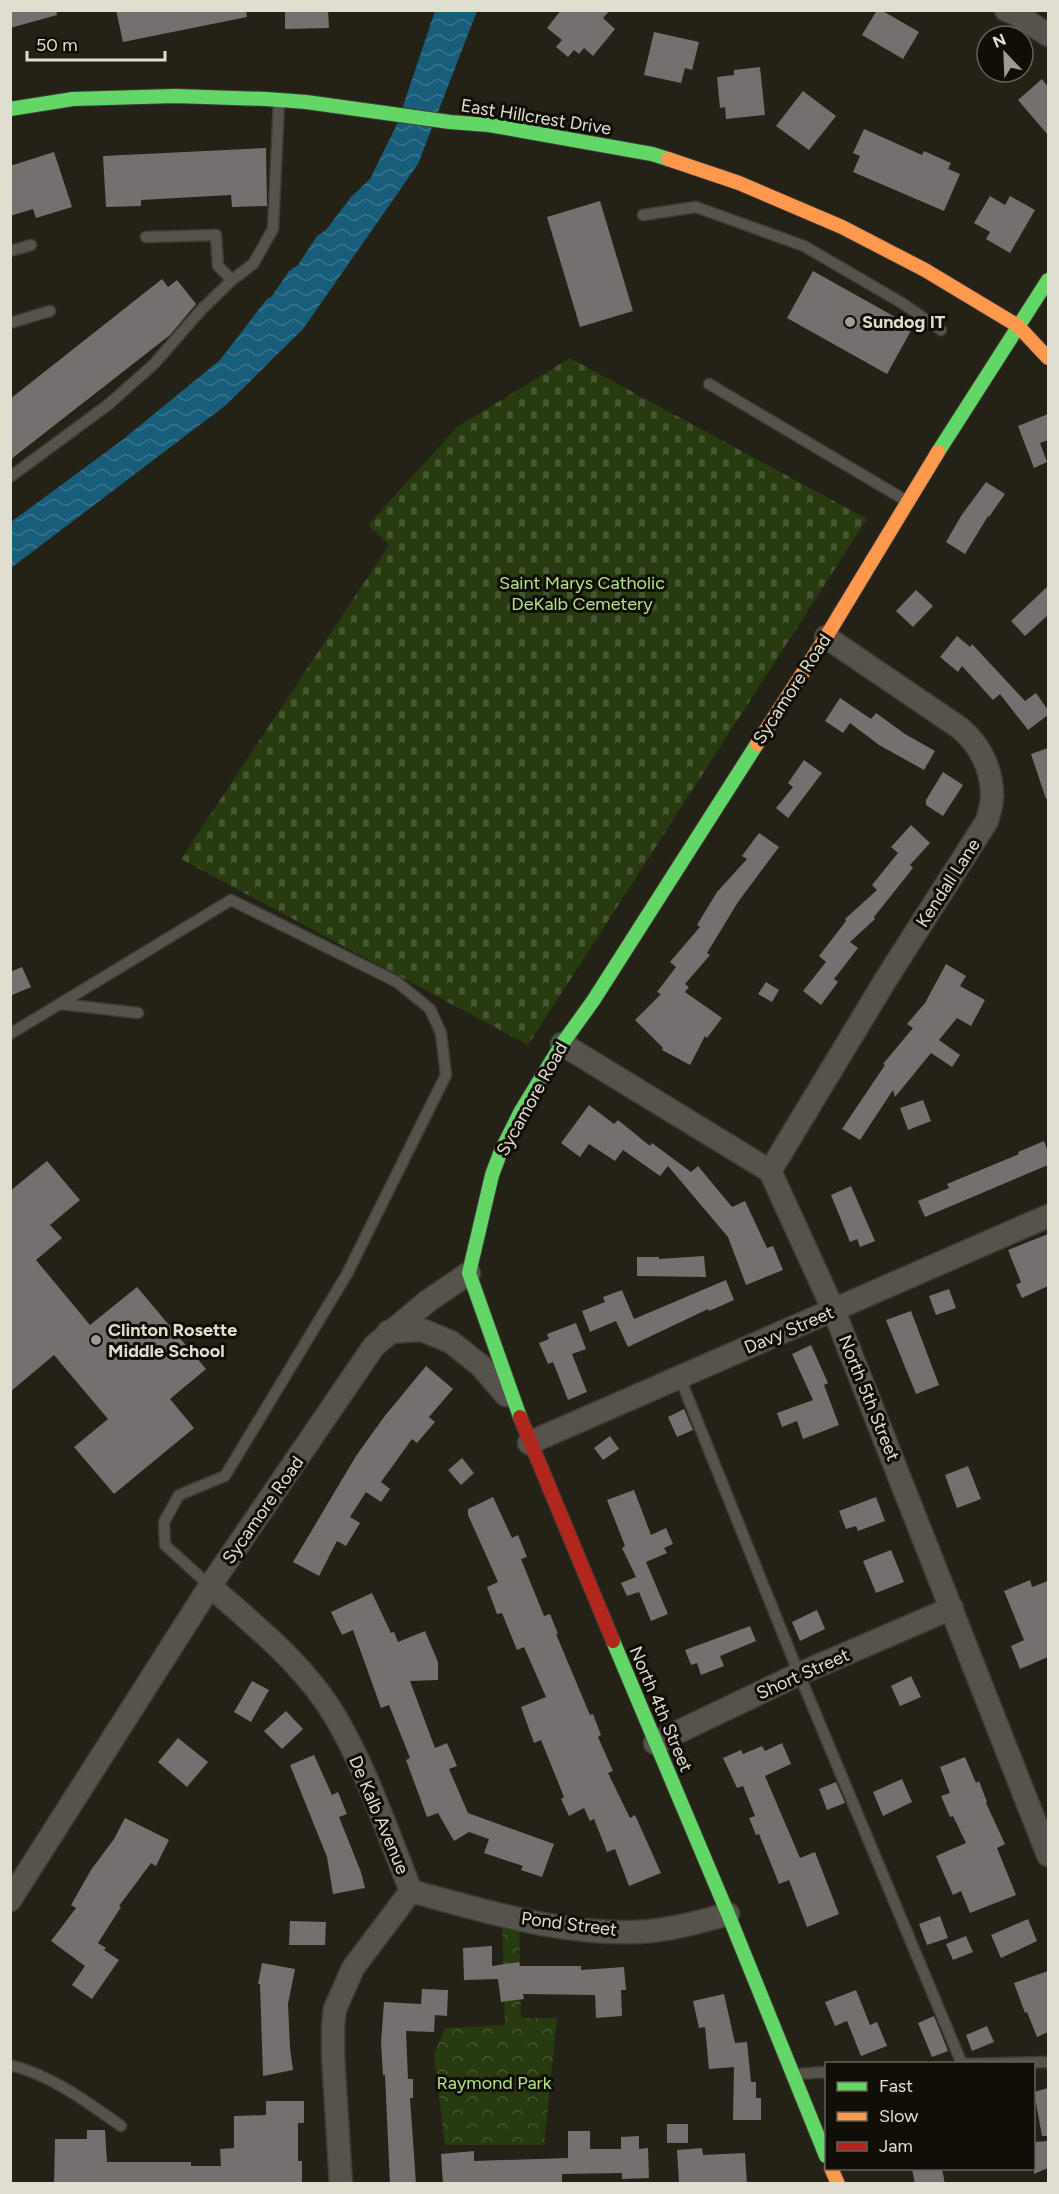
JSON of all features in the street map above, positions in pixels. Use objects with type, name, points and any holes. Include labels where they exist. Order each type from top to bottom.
[{"type":"main road","name":"East Hillcrest Drive","points":[[10,109],[73,99],[186,96],[279,100],[489,125],[652,154],[739,183],[842,227],[925,270],[1018,326],[1048,358]]},
{"type":"main road","name":"Sycamore Road","points":[[469,1273],[492,1175],[501,1151],[561,1044],[593,1001],[826,637],[1048,280]]},
{"type":"main road","name":"North 4th Street","points":[[469,1273],[530,1443],[728,1914],[825,2154]]},
{"type":"main road","points":[[831,2170],[837,2184]]},
{"type":"street","points":[[1006,10],[1048,35]]},
{"type":"street","name":"Kendall Lane","points":[[770,1171],[888,976],[987,821],[993,794],[985,759],[971,738],[960,728],[826,637]]},
{"type":"street","points":[[561,1044],[770,1171]]},
{"type":"street","name":"North 5th Street","points":[[770,1171],[834,1311],[1048,1855]]},
{"type":"street","name":"Davy Street","points":[[530,1443],[1048,1216]]},
{"type":"street","name":"Sycamore Road","points":[[10,1900],[210,1586],[374,1346],[428,1300],[469,1273]]},
{"type":"street","points":[[388,1332],[422,1330],[451,1342],[481,1366],[517,1409]]},
{"type":"street","name":"De Kalb Avenue","points":[[210,1586],[282,1650],[336,1717],[366,1782],[411,1891],[353,1968],[335,2009],[333,2056],[341,2184]]},
{"type":"street","name":"Short Street","points":[[655,1743],[800,1674],[952,1608]]},
{"type":"street","name":"Pond Street","points":[[411,1891],[502,1915],[563,1927],[614,1932],[682,1927],[728,1914]]},
{"type":"lane","points":[[10,477],[109,404],[154,364],[202,309],[232,280],[253,264],[273,229],[279,100]]},
{"type":"lane","points":[[643,215],[696,207],[804,246],[902,303],[941,330]]},
{"type":"lane","points":[[146,237],[216,235],[218,266],[232,280]]},
{"type":"lane","points":[[10,251],[31,245]]},
{"type":"lane","points":[[10,323],[50,311]]},
{"type":"lane","points":[[709,384],[908,502]]},
{"type":"lane","points":[[10,1034],[231,900],[397,982],[430,1009],[441,1033],[446,1075],[347,1274],[225,1476],[179,1496],[164,1522],[165,1545],[210,1586]]},
{"type":"lane","points":[[61,1004],[138,1013]]},
{"type":"lane","points":[[680,1378],[800,1674],[963,2062]]},
{"type":"lane","points":[[10,2065],[30,2070],[73,2094],[121,2126]]},
{"type":"lane","points":[[793,2074],[825,2072]]},
{"type":"green space","name":"Saint Marys Catholic DeKalb Cemetery","points":[[570,358],[867,519],[528,1045],[181,859],[389,545],[368,525],[457,427]]},
{"type":"green space","name":"Raymond Park","points":[[502,1915],[519,1918],[521,2018],[557,2018],[544,2145],[445,2145],[434,2054],[445,2028],[505,2025]]},
{"type":"water","points":[[435,11],[477,11],[418,164],[303,329],[226,405],[11,568],[11,522],[121,441],[220,360],[267,299],[272,296],[289,271],[298,265],[317,236],[326,230],[351,197],[370,179],[397,124]]},
{"type":"building","points":[[10,10],[56,10],[57,15],[10,28]]},
{"type":"building","points":[[116,10],[246,10],[247,17],[123,42]]},
{"type":"building","points":[[285,10],[328,10],[329,28],[285,29]]},
{"type":"building","points":[[561,10],[610,10],[603,18],[615,29],[593,56],[584,48],[579,54],[574,50],[568,57],[556,47],[562,40],[547,28]]},
{"type":"building","points":[[877,10],[881,10],[919,32],[903,59],[862,35]]},
{"type":"building","points":[[654,32],[699,42],[692,70],[685,68],[681,83],[644,75]]},
{"type":"building","points":[[760,67],[765,115],[726,119],[725,107],[720,108],[717,77],[734,75],[734,70]]},
{"type":"building","points":[[1042,79],[1048,87],[1048,135],[1018,100]]},
{"type":"building","points":[[803,91],[836,116],[809,150],[776,126]]},
{"type":"building","points":[[864,129],[922,155],[924,151],[951,163],[948,169],[960,174],[944,211],[853,172],[860,156],[853,153]]},
{"type":"building","points":[[266,148],[267,206],[232,207],[231,195],[141,200],[141,206],[106,207],[103,156]]},
{"type":"building","points":[[54,152],[72,207],[36,218],[33,209],[10,216],[10,166]]},
{"type":"building","points":[[990,196],[1005,205],[1010,196],[1035,210],[1010,253],[986,239],[990,232],[974,223]]},
{"type":"building","points":[[600,201],[633,311],[580,327],[547,217]]},
{"type":"building","name":"Sundog IT","points":[[813,271],[913,327],[887,374],[787,318]]},
{"type":"building","points":[[162,279],[168,287],[177,280],[196,304],[170,335],[10,460],[10,399]]},
{"type":"building","points":[[1048,414],[1048,440],[1040,443],[1047,462],[1034,468],[1018,426]]},
{"type":"building","points":[[986,482],[1005,494],[988,516],[965,554],[946,542],[961,516]]},
{"type":"building","points":[[1048,586],[1048,615],[1025,636],[1011,621]]},
{"type":"building","points":[[916,590],[933,606],[913,627],[896,611]]},
{"type":"building","points":[[957,636],[970,647],[972,644],[1025,701],[1036,693],[1048,710],[1048,715],[1028,730],[1000,694],[993,700],[962,666],[958,672],[940,657]]},
{"type":"building","points":[[840,698],[871,719],[876,713],[905,734],[935,751],[924,770],[879,745],[850,723],[843,733],[825,721]]},
{"type":"building","points":[[1048,748],[1048,798],[1046,799],[1031,754]]},
{"type":"building","points":[[804,760],[822,773],[788,818],[776,808],[793,787],[788,783]]},
{"type":"building","points":[[943,772],[963,785],[943,816],[926,805],[926,800]]},
{"type":"building","points":[[911,825],[930,843],[910,865],[913,868],[874,917],[875,919],[850,942],[858,948],[834,979],[838,982],[821,1005],[803,991],[826,962],[819,956],[846,921],[845,919],[877,890],[872,885],[898,853],[891,847]]},
{"type":"building","points":[[759,833],[779,847],[738,902],[707,953],[710,955],[685,984],[689,987],[685,992],[722,1018],[707,1038],[705,1036],[690,1065],[662,1050],[663,1048],[635,1020],[661,994],[657,992],[676,967],[670,962],[700,927],[697,925],[717,892],[747,859],[742,856]]},
{"type":"building","points":[[946,964],[966,976],[960,986],[985,1000],[971,1026],[957,1018],[939,1040],[960,1055],[952,1067],[931,1053],[895,1097],[893,1090],[860,1140],[842,1129],[885,1065],[883,1064],[913,1028],[907,1024],[925,1003]]},
{"type":"building","points":[[22,967],[31,987],[10,996],[10,972]]},
{"type":"building","points":[[766,982],[779,990],[772,1002],[758,994]]},
{"type":"building","points":[[923,1100],[931,1121],[908,1130],[900,1108]]},
{"type":"building","points":[[589,1105],[614,1124],[618,1120],[650,1146],[652,1143],[691,1172],[698,1166],[732,1207],[745,1201],[767,1248],[773,1246],[783,1270],[746,1285],[728,1237],[668,1166],[660,1176],[623,1150],[615,1161],[589,1144],[580,1157],[561,1143]]},
{"type":"building","points":[[1044,1141],[1048,1152],[1048,1165],[925,1217],[918,1201],[949,1188],[947,1184]]},
{"type":"building","name":"Clinton Rosette Middle School","points":[[47,1161],[80,1200],[50,1225],[62,1238],[36,1260],[90,1325],[137,1287],[206,1369],[170,1399],[194,1428],[114,1494],[74,1447],[108,1419],[54,1355],[10,1392],[10,1191]]},
{"type":"building","points":[[851,1186],[875,1241],[860,1247],[857,1239],[850,1242],[831,1195]]},
{"type":"building","points":[[1048,1234],[1048,1286],[1022,1298],[1016,1285],[1021,1282],[1008,1250]]},
{"type":"building","points":[[704,1256],[706,1277],[637,1276],[637,1257],[659,1257],[659,1259]]},
{"type":"building","points":[[726,1280],[734,1300],[709,1311],[708,1309],[628,1347],[616,1321],[590,1332],[582,1311],[605,1302],[603,1297],[622,1290],[634,1319]]},
{"type":"building","points":[[949,1289],[956,1308],[936,1315],[929,1296]]},
{"type":"building","points":[[911,1311],[939,1385],[916,1394],[886,1320]]},
{"type":"building","points":[[576,1323],[586,1349],[572,1354],[587,1392],[568,1400],[553,1362],[548,1364],[539,1343],[549,1339],[547,1334]]},
{"type":"building","points":[[811,1345],[828,1383],[824,1385],[839,1425],[803,1439],[797,1421],[782,1427],[777,1413],[813,1400],[792,1354]]},
{"type":"building","points":[[426,1366],[453,1389],[429,1417],[435,1422],[417,1443],[412,1439],[381,1482],[390,1489],[381,1502],[366,1492],[350,1517],[360,1523],[346,1546],[337,1541],[319,1576],[293,1562],[356,1456],[384,1417]]},
{"type":"building","points":[[684,1409],[693,1430],[677,1437],[668,1417]]},
{"type":"building","points":[[610,1436],[619,1449],[603,1460],[594,1448]]},
{"type":"building","points":[[462,1458],[474,1473],[461,1485],[448,1470]]},
{"type":"building","points":[[968,1466],[981,1499],[957,1508],[945,1475]]},
{"type":"building","points":[[634,1490],[651,1535],[666,1528],[673,1544],[664,1548],[667,1553],[646,1562],[668,1614],[651,1621],[639,1592],[627,1596],[621,1583],[636,1577],[622,1548],[625,1546],[607,1500]]},
{"type":"building","points":[[493,1497],[512,1538],[518,1535],[527,1557],[521,1559],[544,1616],[550,1614],[590,1715],[593,1714],[601,1735],[598,1737],[613,1771],[608,1773],[630,1818],[635,1815],[661,1873],[629,1886],[615,1849],[607,1852],[594,1819],[590,1821],[584,1808],[569,1816],[561,1799],[564,1797],[541,1740],[534,1743],[521,1707],[546,1697],[524,1647],[517,1650],[502,1613],[497,1614],[487,1587],[498,1582],[468,1515],[468,1509]]},
{"type":"building","points":[[876,1497],[885,1521],[858,1531],[856,1526],[846,1529],[839,1511]]},
{"type":"building","points":[[891,1550],[904,1582],[876,1593],[863,1561]]},
{"type":"building","points":[[1030,1580],[1032,1587],[1048,1581],[1048,1657],[1020,1669],[1011,1646],[1024,1640],[1004,1591]]},
{"type":"building","points":[[372,1593],[391,1633],[394,1632],[398,1642],[425,1631],[438,1662],[438,1680],[410,1681],[435,1748],[447,1743],[457,1766],[449,1769],[468,1813],[554,1844],[542,1877],[521,1870],[523,1866],[484,1853],[489,1839],[469,1832],[454,1841],[438,1813],[427,1817],[406,1760],[410,1758],[389,1705],[381,1708],[353,1630],[342,1635],[331,1612]]},
{"type":"building","points":[[817,1610],[825,1629],[800,1641],[792,1622]]},
{"type":"building","points":[[750,1626],[756,1641],[720,1656],[724,1666],[701,1675],[697,1663],[691,1665],[685,1650]]},
{"type":"building","points":[[911,1676],[921,1697],[900,1706],[891,1686]]},
{"type":"building","points":[[252,1681],[269,1690],[251,1722],[234,1712]]},
{"type":"building","points":[[286,1711],[303,1729],[282,1749],[264,1731]]},
{"type":"building","points":[[178,1738],[208,1762],[187,1787],[158,1762]]},
{"type":"building","points":[[782,1743],[791,1764],[765,1776],[800,1858],[815,1852],[839,1914],[807,1927],[789,1880],[779,1884],[759,1834],[756,1835],[749,1818],[755,1816],[743,1786],[737,1788],[723,1758],[741,1750],[743,1754],[762,1746],[765,1751]]},
{"type":"building","points":[[314,1755],[332,1795],[338,1792],[347,1814],[339,1817],[365,1888],[333,1894],[327,1857],[290,1765]]},
{"type":"building","points":[[965,1757],[976,1783],[979,1781],[986,1803],[1005,1844],[997,1848],[1016,1895],[970,1913],[961,1891],[953,1895],[936,1856],[966,1843],[953,1816],[950,1817],[941,1796],[950,1793],[940,1767]]},
{"type":"building","points":[[902,1779],[912,1802],[883,1816],[873,1792]]},
{"type":"building","points":[[836,1782],[845,1803],[827,1810],[819,1789]]},
{"type":"building","points":[[125,1818],[169,1840],[156,1866],[151,1863],[119,1906],[121,1907],[98,1943],[119,1960],[92,1999],[72,1985],[85,1966],[51,1941],[76,1908],[71,1905]]},
{"type":"building","points":[[940,1916],[948,1938],[927,1945],[919,1924]]},
{"type":"building","points":[[1028,1919],[1037,1941],[1001,1958],[991,1935]]},
{"type":"building","points":[[290,1921],[326,1922],[325,1945],[289,1945]]},
{"type":"building","points":[[966,1936],[973,1952],[953,1960],[946,1944]]},
{"type":"building","points":[[492,1946],[492,1966],[519,1962],[520,1966],[581,1966],[581,1970],[624,1967],[626,1990],[621,1990],[622,2016],[596,2018],[595,1995],[523,1994],[524,1999],[501,2002],[498,1979],[464,1980],[463,1948]]},
{"type":"building","points":[[262,1963],[295,1969],[288,2004],[293,2070],[263,2076],[260,1984],[258,1984]]},
{"type":"building","points":[[1048,1971],[1048,2032],[1037,2037],[1014,1983]]},
{"type":"building","points":[[422,1989],[448,1990],[447,2016],[435,2015],[434,2032],[406,2031],[408,2079],[413,2079],[413,2098],[410,2098],[416,2184],[390,2184],[385,2075],[383,2075],[381,2042],[384,2002],[421,2004]]},
{"type":"building","points":[[856,1990],[870,2025],[877,2022],[887,2046],[861,2056],[847,2021],[835,2026],[825,2002]]},
{"type":"building","points":[[724,1994],[735,2043],[747,2042],[751,2082],[756,2082],[756,2098],[761,2098],[761,2120],[733,2120],[734,2067],[709,2069],[705,2027],[699,2028],[693,2001]]},
{"type":"building","points":[[934,2016],[948,2051],[932,2057],[918,2023]]},
{"type":"building","points":[[987,2026],[994,2042],[972,2051],[966,2035]]},
{"type":"building","points":[[1048,2088],[1048,2136],[1042,2136],[1035,2092]]},
{"type":"building","points":[[266,2101],[304,2101],[304,2123],[298,2123],[298,2161],[302,2161],[302,2184],[54,2184],[55,2139],[87,2139],[87,2130],[105,2130],[107,2162],[191,2162],[191,2166],[221,2166],[220,2149],[234,2148],[234,2116],[266,2115]]},
{"type":"building","points":[[667,2124],[688,2124],[688,2143],[667,2143]]},
{"type":"building","points":[[568,2131],[590,2131],[590,2149],[621,2149],[621,2137],[639,2136],[639,2149],[648,2148],[649,2178],[622,2179],[622,2173],[562,2174],[562,2182],[443,2184],[441,2154],[474,2151],[474,2161],[568,2158]]},
{"type":"building","points":[[1048,2141],[1048,2168],[1034,2174],[1035,2170],[1035,2142]]},
{"type":"building","points":[[702,2148],[703,2155],[745,2153],[747,2184],[720,2184],[720,2182],[679,2184],[677,2150]]},
{"type":"building","points":[[912,2170],[942,2170],[945,2184],[915,2184]]},
{"type":"traffic: fast","points":[[10,109],[73,99],[175,96],[306,102],[450,122],[489,125],[652,154],[668,159]]},
{"type":"traffic: fast","points":[[938,452],[1048,280]]},
{"type":"traffic: fast","points":[[520,1417],[469,1273],[492,1175],[521,1111],[562,1044],[593,1001],[757,744]]},
{"type":"traffic: fast","points":[[613,1641],[728,1914],[825,2154]]},
{"type":"traffic: slow","points":[[668,159],[739,183],[842,227],[925,270],[1018,326],[1048,358]]},
{"type":"traffic: slow","points":[[757,744],[826,637],[938,452]]},
{"type":"traffic: slow","points":[[832,2170],[838,2184]]},
{"type":"traffic: jam","points":[[520,1417],[613,1641]]},
{"type":"place","name":"Sundog IT","points":[[850,322]]},
{"type":"place","name":"Clinton Rosette Middle School","points":[[96,1340]]}]
